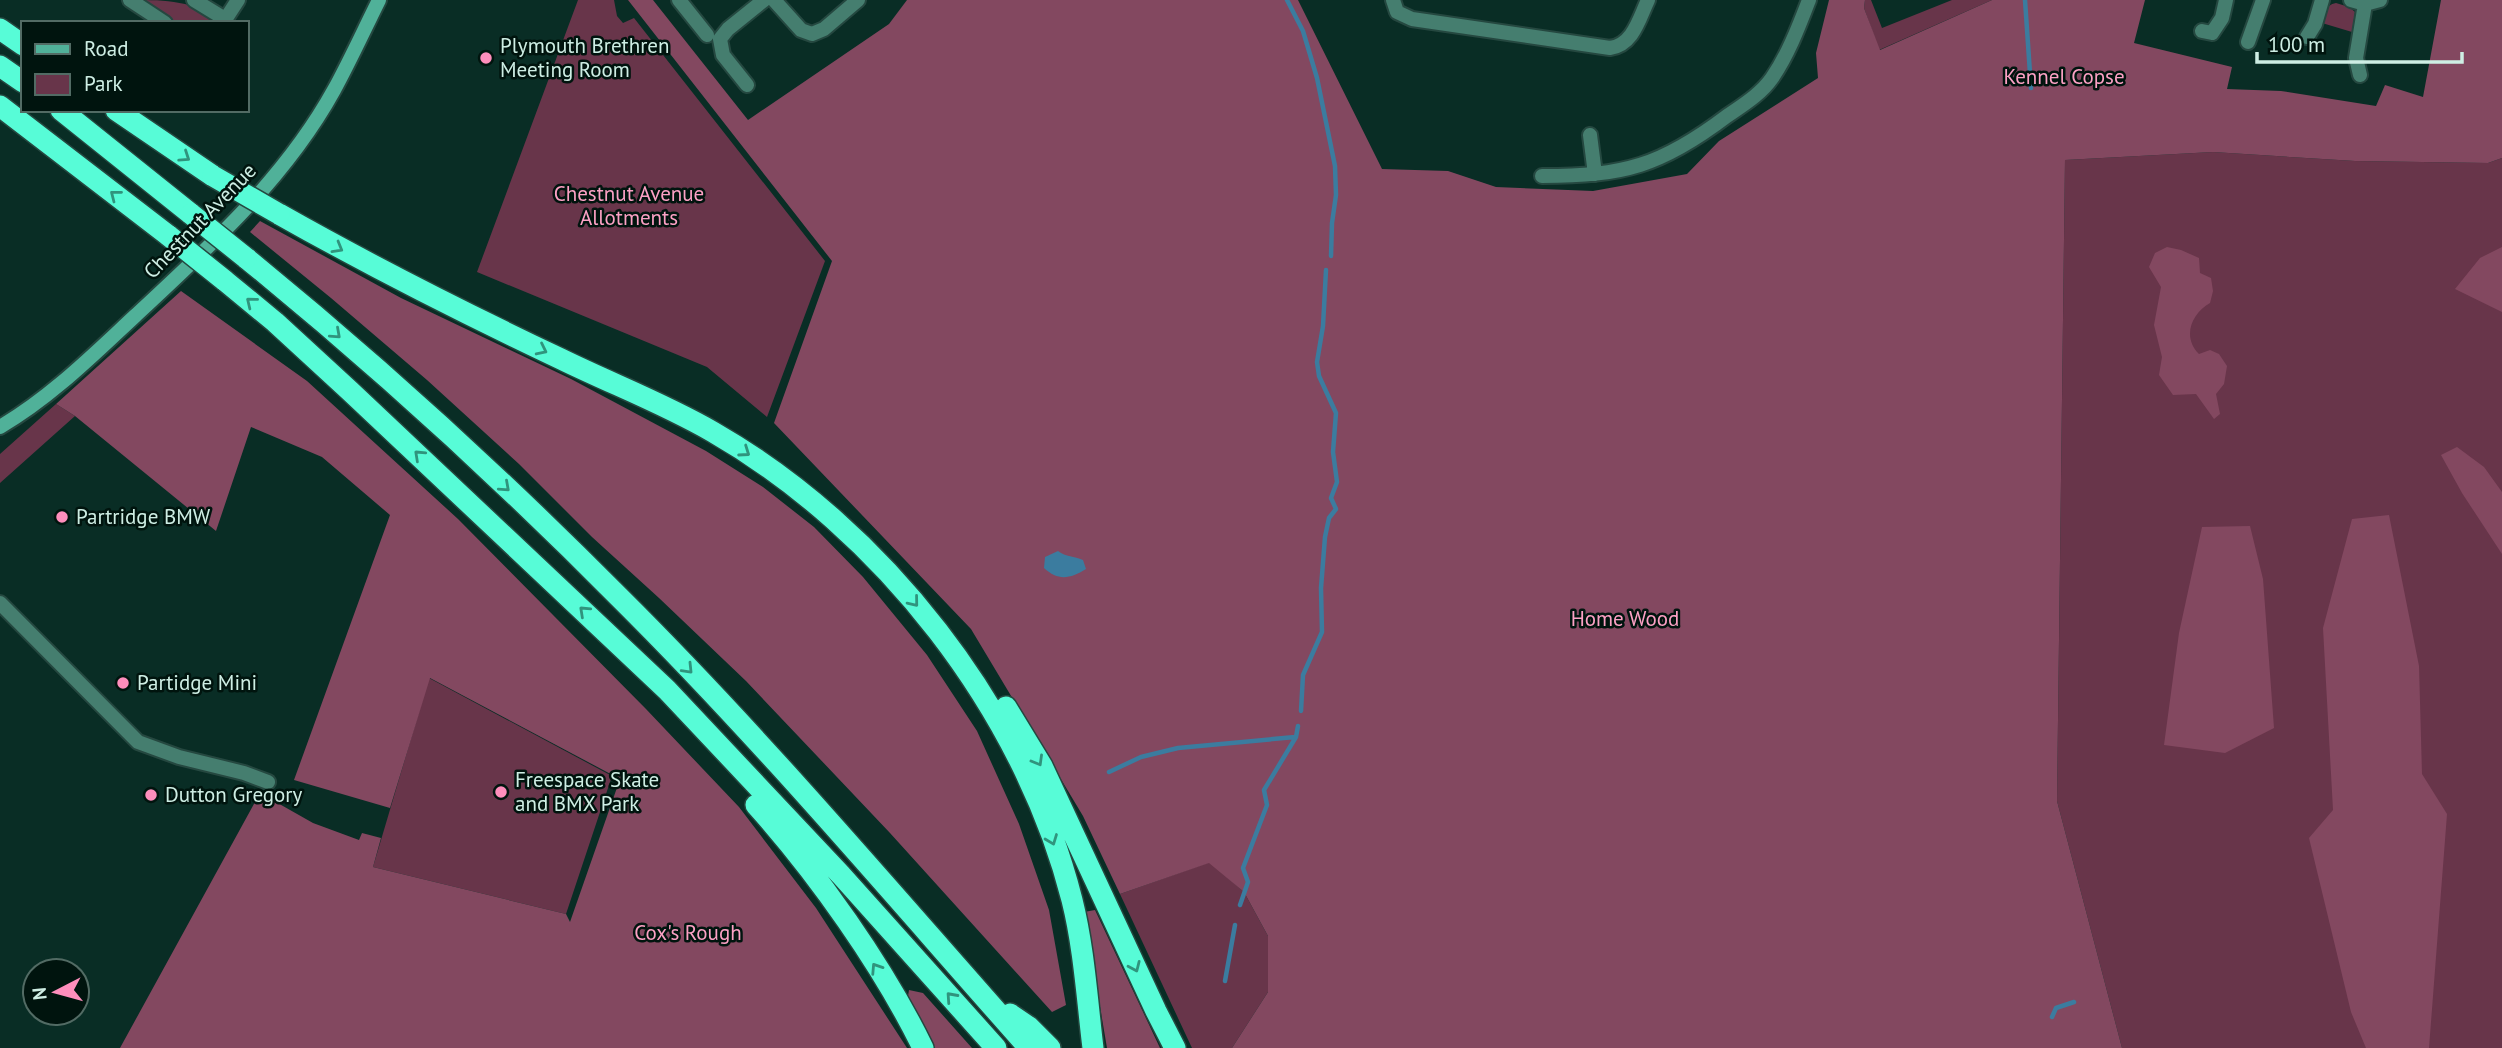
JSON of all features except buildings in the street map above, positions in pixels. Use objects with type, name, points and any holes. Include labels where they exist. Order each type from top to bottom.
[{"type":"highway","points":[[0,29],[21,44]]},
{"type":"highway","points":[[0,66],[21,81]]},
{"type":"highway","points":[[0,106],[169,236],[275,322],[634,658],[841,875],[996,1048]]},
{"type":"highway","points":[[64,112],[295,299],[515,496],[620,597],[799,787],[1029,1048]]},
{"type":"highway","points":[[119,112],[214,176],[356,258],[565,361],[671,409],[743,450],[815,504],[863,546],[899,584],[952,650],[1002,727],[1036,799],[1059,857],[1072,901],[1081,946],[1093,1048]]},
{"type":"highway","points":[[952,650],[982,674],[1042,766],[1175,1048]]},
{"type":"highway","points":[[634,658],[661,699],[774,825],[847,922],[909,1020],[923,1048]]},
{"type":"highway","points":[[982,995],[1029,1027],[1050,1048]]},
{"type":"street","points":[[130,0],[162,21]]},
{"type":"street","points":[[194,0],[224,21],[238,0]]},
{"type":"street","name":"Chestnut Avenue","points":[[0,427],[62,383],[236,220],[273,178],[310,128],[334,91],[379,0]]},
{"type":"street","points":[[679,0],[707,35]]},
{"type":"street","points":[[747,85],[723,55],[720,39],[728,29],[764,0]]},
{"type":"street","points":[[774,0],[801,30],[812,34],[824,29],[858,0]]},
{"type":"street","points":[[1393,0],[1398,12],[1412,19],[1610,48],[1620,46],[1629,39],[1648,0]]},
{"type":"street","points":[[1542,176],[1624,170],[1659,160],[1704,134],[1760,91],[1778,69],[1809,0]]},
{"type":"street","points":[[2202,31],[2212,33],[2222,18],[2226,0]]},
{"type":"street","points":[[2248,43],[2263,0]]},
{"type":"street","points":[[2307,37],[2315,24],[2322,0]]},
{"type":"street","points":[[2351,0],[2365,4],[2381,0]]},
{"type":"street","points":[[2360,75],[2357,58],[2365,4]]},
{"type":"street","points":[[1590,135],[1595,174]]},
{"type":"street","points":[[0,603],[138,742],[268,782]]},
{"type":"green space","points":[[136,0],[180,3],[200,10],[212,21],[171,21]]},
{"type":"green space","name":"Chestnut Avenue Allotments","points":[[578,0],[614,0],[617,16],[623,23],[634,18],[825,261],[767,417],[707,367],[477,272]]},
{"type":"green space","name":"Home Wood","points":[[628,0],[653,0],[748,120],[889,24],[907,0],[1298,0],[1382,169],[1448,171],[1496,187],[1593,191],[1687,174],[1719,141],[1818,78],[1816,53],[1829,0],[1865,0],[1864,8],[1880,50],[1992,0],[2145,0],[2134,43],[2232,67],[2227,89],[2281,91],[2376,106],[2385,85],[2423,97],[2441,0],[2502,0],[2502,158],[2488,163],[2355,161],[2213,152],[2065,160],[2057,801],[2122,1048],[1232,1048],[1268,992],[1268,936],[1244,892],[1209,863],[1120,894],[1083,816],[971,629],[774,423],[832,261]]},
{"type":"green space","points":[[1865,0],[1871,0],[1882,28],[1952,0],[1992,0],[1879,50],[1864,8]]},
{"type":"green space","points":[[2336,3],[2355,12],[2352,32],[2322,23],[2328,8]]},
{"type":"green space","points":[[2213,152],[2355,161],[2488,163],[2502,158],[2502,1048],[2122,1048],[2057,801],[2065,160]]},
{"type":"green space","points":[[260,221],[401,298],[571,379],[706,451],[763,487],[814,527],[863,577],[927,655],[977,731],[1019,824],[1049,910],[1066,1005],[1052,1012],[890,833],[746,681],[592,537],[519,464],[427,380],[250,232]]},
{"type":"green space","points":[[2167,247],[2199,258],[2200,273],[2211,278],[2213,291],[2210,303],[2194,319],[2190,333],[2199,354],[2210,350],[2219,354],[2227,366],[2224,384],[2216,394],[2220,414],[2214,419],[2196,394],[2173,395],[2159,375],[2162,357],[2154,325],[2161,287],[2149,267],[2155,253]]},
{"type":"green space","points":[[2502,247],[2502,312],[2455,289],[2480,258]]},
{"type":"green space","name":"Cox's Rough","points":[[181,291],[307,381],[458,519],[646,709],[739,807],[816,908],[907,1048],[120,1048],[260,793],[313,823],[359,840],[362,833],[381,838],[373,867],[566,914],[570,922],[620,779],[430,678],[390,808],[294,780],[390,515],[322,457],[251,427],[216,531],[75,416],[56,404]]},
{"type":"green space","points":[[56,404],[75,416],[0,483],[0,454]]},
{"type":"green space","points":[[2457,447],[2484,467],[2502,492],[2502,554],[2441,455]]},
{"type":"green space","points":[[2389,515],[2419,666],[2422,774],[2447,814],[2429,1048],[2366,1048],[2351,1012],[2309,838],[2333,810],[2323,628],[2352,519]]},
{"type":"green space","points":[[2250,526],[2263,579],[2274,728],[2225,753],[2164,745],[2179,633],[2202,527]]},
{"type":"green space","name":"Freespace Skate and BMX Park","points":[[429,678],[612,776],[566,914],[373,867]]},
{"type":"green space","points":[[1210,862],[1244,892],[1268,936],[1268,992],[1232,1048],[1192,1048],[1120,894]]},
{"type":"green space","points":[[1095,910],[1160,1048],[1107,1048],[1084,912]]},
{"type":"green space","points":[[909,990],[923,993],[972,1048],[932,1048],[907,1002]]},
{"type":"water","points":[[1058,551],[1083,560],[1086,569],[1064,577],[1049,572],[1044,568],[1045,557]]},
{"type":"waterway","points":[[1287,0],[1303,31],[1317,78],[1335,166],[1336,195],[1331,256]]},
{"type":"waterway","points":[[2025,0],[2031,88]]},
{"type":"waterway","points":[[1301,711],[1303,675],[1322,632],[1321,588],[1325,537],[1329,518],[1336,509],[1331,498],[1337,482],[1333,452],[1336,413],[1319,376],[1317,362],[1323,326],[1326,270]]},
{"type":"waterway","points":[[1240,905],[1248,882],[1243,868],[1267,805],[1264,790],[1296,737],[1298,726]]},
{"type":"waterway","points":[[1109,772],[1141,757],[1178,748],[1295,737]]},
{"type":"waterway","points":[[1225,981],[1235,925]]},
{"type":"waterway","points":[[2052,1017],[2056,1008],[2074,1002]]},
{"type":"place","name":"Plymouth Brethren Meeting Room","points":[[486,58]]},
{"type":"place","name":"Partridge BMW","points":[[62,517]]},
{"type":"place","name":"Partidge Mini","points":[[123,683]]},
{"type":"place","name":"Freespace Skate and BMX Park","points":[[501,792]]},
{"type":"place","name":"Dutton Gregory","points":[[151,795]]},
{"type":"park label","name":"Kennel Copse","points":[[2064,77]]}]
